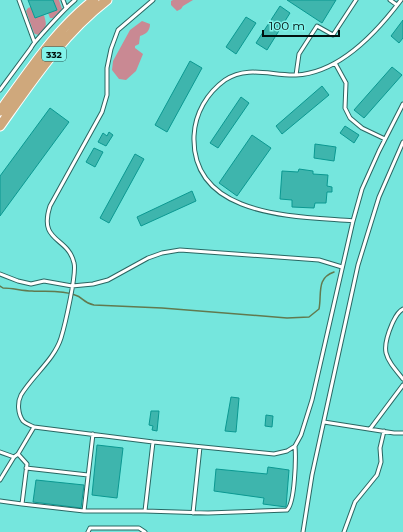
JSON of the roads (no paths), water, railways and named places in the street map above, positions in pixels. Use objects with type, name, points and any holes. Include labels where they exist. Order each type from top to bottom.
[{"type":"highway","name":"332","points":[[0,126],[2,111],[46,49],[72,20],[94,0]]},
{"type":"highway","name":"332","points":[[2,111],[80,23],[107,0]]},
{"type":"lane","points":[[19,0],[34,41]]},
{"type":"lane","points":[[63,0],[66,8]]},
{"type":"lane","points":[[0,90],[31,48],[34,41],[41,36],[75,0]]},
{"type":"lane","points":[[152,0],[118,30],[110,49],[107,68],[107,94],[102,112],[50,206],[46,217],[48,229],[52,236],[68,250],[75,265],[72,286],[59,344],[20,396],[18,406],[19,413],[24,422],[34,427],[152,442],[274,454],[287,451],[295,446],[302,435],[307,418],[353,221],[362,189],[403,104]]},
{"type":"lane","points":[[296,75],[299,54],[317,26],[333,34],[356,0]]},
{"type":"lane","points":[[390,0],[397,5]]},
{"type":"lane","points":[[353,221],[276,214],[253,209],[232,200],[214,188],[202,174],[196,157],[195,129],[198,117],[208,95],[227,79],[241,73],[260,72],[296,75],[314,73],[335,62],[365,41],[401,0]]},
{"type":"lane","points":[[335,62],[346,83],[345,108],[350,118],[362,128],[385,139]]},
{"type":"lane","points":[[303,532],[312,475],[358,265],[379,197],[403,142]]},
{"type":"lane","points":[[0,274],[31,284],[44,281],[72,286],[92,284],[108,280],[148,258],[162,253],[180,250],[319,260],[342,267]]},
{"type":"lane","points":[[403,309],[399,311],[390,330],[385,354],[389,364],[403,379]]},
{"type":"lane","points":[[370,429],[403,385]]},
{"type":"lane","points":[[324,422],[403,433]]},
{"type":"lane","points":[[0,480],[34,427]]},
{"type":"lane","points":[[344,532],[355,502],[377,475],[381,462],[380,448],[384,431]]},
{"type":"lane","points":[[84,511],[92,434]]},
{"type":"lane","points":[[145,511],[152,442]]},
{"type":"lane","points":[[0,501],[84,511],[193,513],[287,510],[290,508],[292,500],[295,446]]},
{"type":"lane","points":[[193,513],[200,447]]},
{"type":"lane","points":[[0,452],[14,457]]},
{"type":"lane","points":[[18,454],[27,464],[22,504]]},
{"type":"lane","points":[[26,468],[88,475]]},
{"type":"lane","points":[[88,532],[90,528],[139,530],[145,532]]},
{"type":"waterway","points":[[0,286],[3,288],[25,291],[70,293],[94,305],[162,308],[287,318],[309,317],[319,309],[322,282],[324,278],[334,272]]}]
